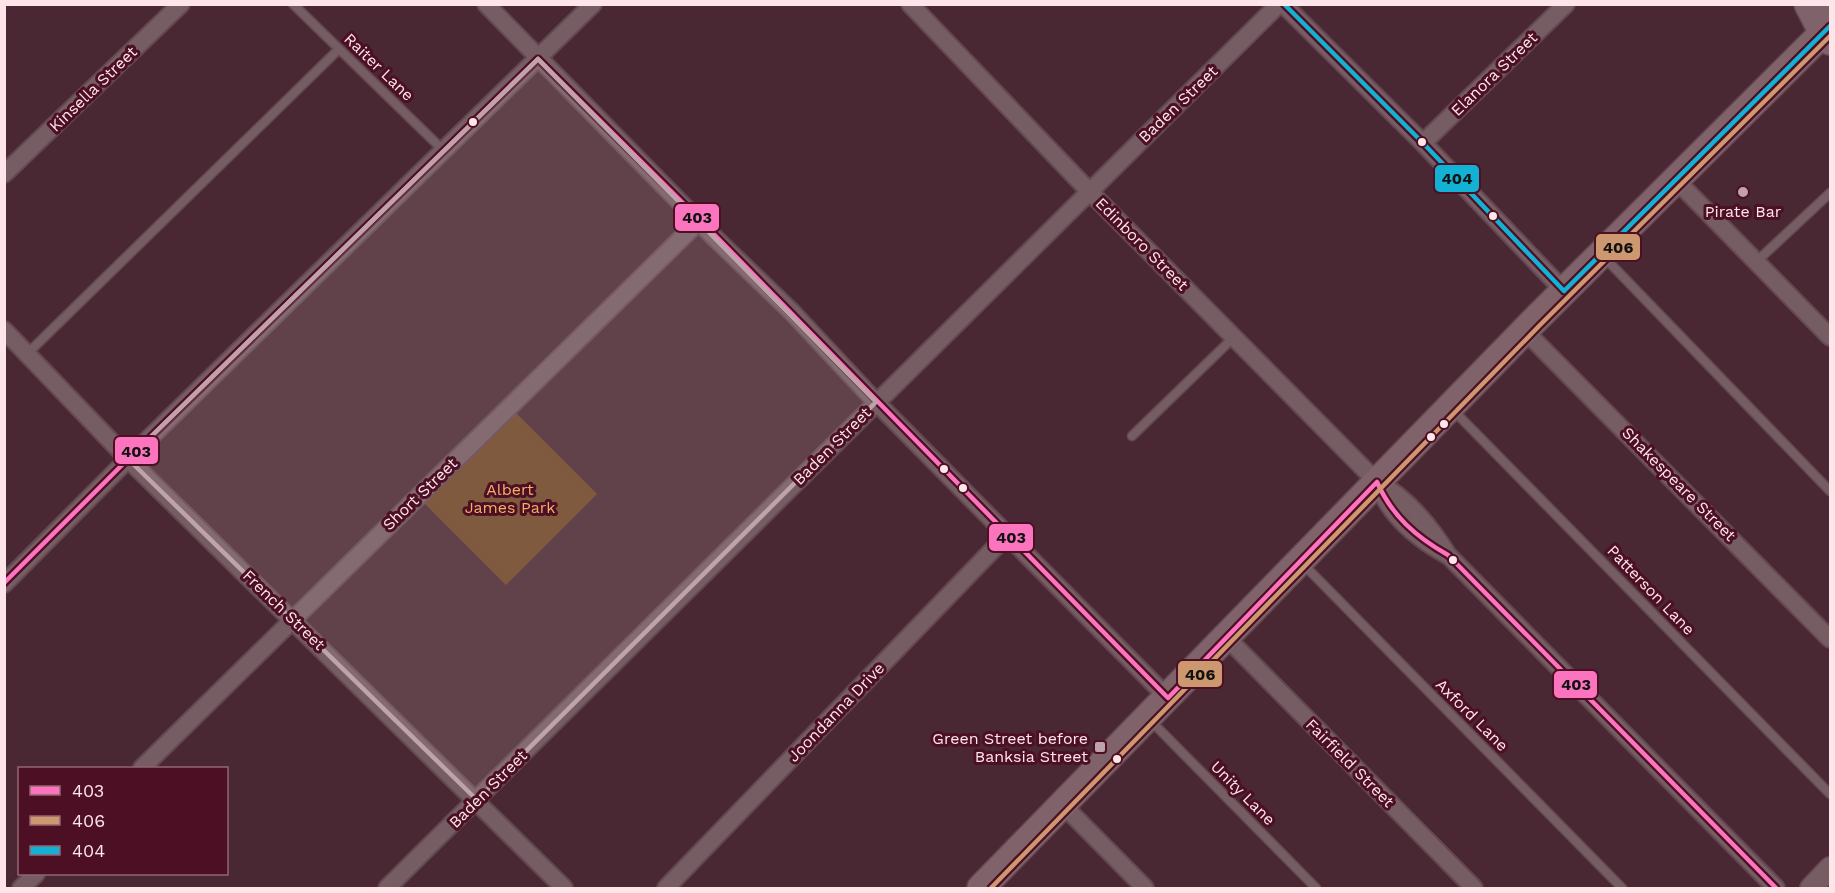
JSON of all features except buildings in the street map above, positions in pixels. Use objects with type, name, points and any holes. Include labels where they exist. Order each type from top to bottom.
[{"type":"main road","points":[[982,888],[1601,253],[1828,33],[1808,4]]},
{"type":"street","name":"Kinsella Street","points":[[4,174],[181,4]]},
{"type":"street","points":[[486,4],[538,59],[792,312],[876,402],[1168,698]]},
{"type":"street","points":[[4,584],[128,459],[593,4]]},
{"type":"street","name":"Edinboro Street","points":[[910,4],[1089,191],[1377,482],[1384,503],[1424,543],[1448,555],[1776,888]]},
{"type":"street","points":[[1281,4],[1423,143],[1564,291]]},
{"type":"street","name":"Baden Street","points":[[387,888],[1089,191],[1281,4]]},
{"type":"street","name":"Elanora Street","points":[[1423,143],[1566,4]]},
{"type":"street","points":[[1675,179],[1830,337]]},
{"type":"street","name":"Short Street","points":[[143,767],[292,618],[699,221]]},
{"type":"street","name":"French Street","points":[[4,330],[128,459],[564,888]]},
{"type":"street","name":"Shakespeare Street","points":[[1525,331],[1830,639]]},
{"type":"street","name":"Joondanna Drive","points":[[666,888],[1006,535]]},
{"type":"street","name":"Fairfield Street","points":[[1227,638],[1474,888]]},
{"type":"street","points":[[1063,805],[1145,888]]},
{"type":"street","points":[[1810,888],[1830,868]]},
{"type":"street","points":[[21,888],[34,875]]},
{"type":"lane","name":"Raiter Lane","points":[[293,4],[444,151]]},
{"type":"lane","points":[[28,353],[339,49]]},
{"type":"lane","points":[[1756,262],[1830,193]]},
{"type":"lane","points":[[1601,253],[1830,491]]},
{"type":"lane","points":[[1132,436],[1234,337]]},
{"type":"lane","name":"Patterson Lane","points":[[1451,407],[1830,794]]},
{"type":"lane","name":"Axford Lane","points":[[1301,562],[1622,888]]},
{"type":"lane","name":"Unity Lane","points":[[1148,718],[1316,888]]},
{"type":"highlighted area","points":[[538,59],[876,402],[477,800],[128,459]]},
{"type":"green space","name":"Albert James Park","points":[[513,410],[597,494],[506,585],[422,501]]},
{"type":"transit line","name":"404","points":[[1284,4],[1423,143],[1564,291]]},
{"type":"transit line","name":"404","points":[[1564,291],[1830,26]]},
{"type":"transit line","name":"406","points":[[991,888],[1540,325],[1830,36]]},
{"type":"transit line","name":"403","points":[[538,59],[697,217],[1168,698]]},
{"type":"transit line","name":"403","points":[[4,583],[538,59]]},
{"type":"transit line","name":"403","points":[[1377,482],[1390,505],[1406,524],[1415,533],[1448,555],[1776,888]]},
{"type":"transit line","name":"403","points":[[1168,698],[1377,482]]},
{"type":"place","name":"Pirate Bar","points":[[1743,192]]},
{"type":"place","name":"Green Street before Banksia Street","points":[[1100,747]]}]
